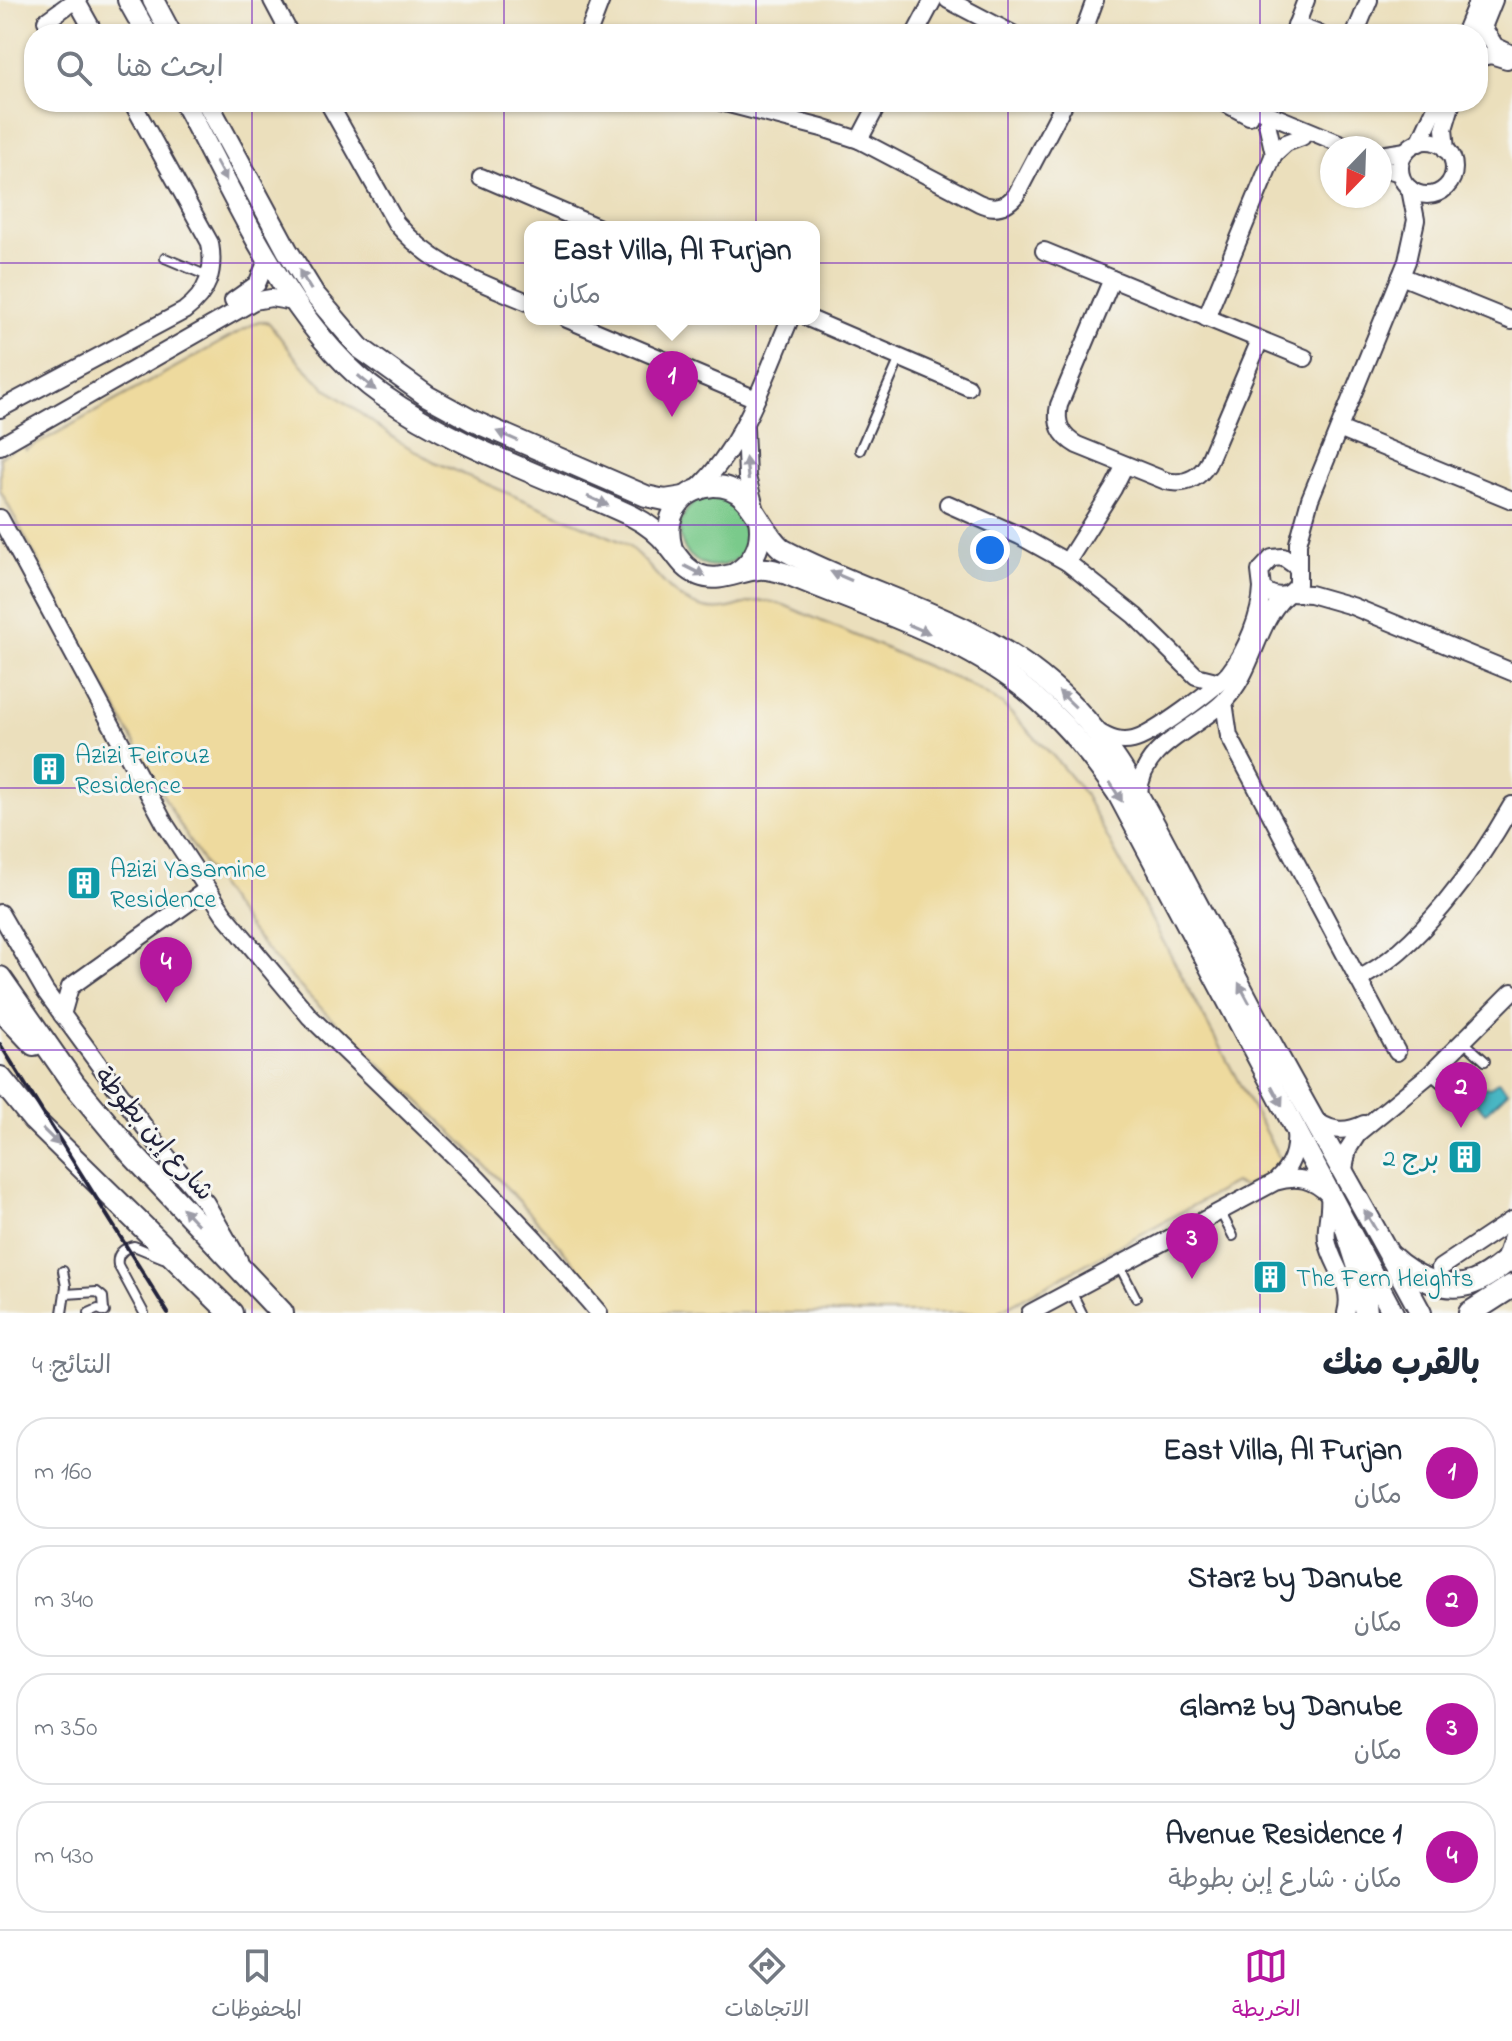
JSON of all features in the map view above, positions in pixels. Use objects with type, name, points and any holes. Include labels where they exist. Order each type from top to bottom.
[{"type":"main road","name":"شارع إبن بطوطة","points":[[0,978],[74,1084],[132,1154],[282,1313]]},
{"type":"main road","points":[[0,1008],[74,1084]]},
{"type":"main road","points":[[0,1078],[34,1120],[231,1313]]},
{"type":"main road","points":[[1346,1226],[1363,1280],[1366,1313]]},
{"type":"main road","points":[[1391,1257],[1402,1267],[1425,1279],[1460,1286],[1475,1282],[1507,1260]]},
{"type":"main road","points":[[1470,1313],[1512,1286]]},
{"type":"street","points":[[48,12],[76,0],[89,24]]},
{"type":"street","points":[[128,0],[141,24]]},
{"type":"street","points":[[272,0],[285,24]]},
{"type":"street","points":[[592,24],[601,0]]},
{"type":"street","points":[[920,24],[933,0]]},
{"type":"street","points":[[948,0],[994,24]]},
{"type":"street","points":[[1084,24],[1095,0]]},
{"type":"street","points":[[1296,24],[1306,0]]},
{"type":"street","points":[[1359,24],[1369,0]]},
{"type":"street","points":[[1468,24],[1478,0]]},
{"type":"street","points":[[1485,24],[1494,0]]},
{"type":"street","points":[[154,1],[166,24]]},
{"type":"street","points":[[1488,40],[1512,54]]},
{"type":"street","points":[[1488,56],[1512,62]]},
{"type":"street","points":[[0,409],[184,311],[196,302],[211,277],[213,260],[210,243],[138,112]]},
{"type":"street","points":[[189,112],[294,302],[319,338],[348,367],[380,394],[415,417],[638,519],[672,549]]},
{"type":"street","points":[[212,112],[287,250],[332,318],[360,348],[427,396],[473,421],[646,496],[665,500],[707,487],[726,487],[743,496],[773,541],[796,557],[964,628],[995,644],[1051,684],[1098,732],[1139,794],[1309,1114],[1421,1313]]},
{"type":"street","points":[[334,112],[396,223],[408,237],[441,264],[524,300]]},
{"type":"street","points":[[760,112],[859,140],[979,203],[999,207],[1016,195],[1060,112]]},
{"type":"street","points":[[859,140],[874,112]]},
{"type":"street","points":[[1242,112],[1320,139]]},
{"type":"street","points":[[1260,112],[1302,137],[1320,142]]},
{"type":"street","points":[[1206,318],[1274,154],[1273,112]]},
{"type":"street","points":[[1098,732],[1114,740],[1131,741],[1153,731],[1220,682],[1242,651],[1260,605],[1260,571],[1287,543],[1310,499],[1404,268],[1416,220],[1410,189],[1400,173],[1401,162],[1432,112]]},
{"type":"street","points":[[1404,268],[1416,251],[1437,193],[1452,178],[1453,163],[1446,150],[1444,129],[1449,112]]},
{"type":"street","points":[[1274,154],[1286,143],[1302,137]]},
{"type":"street","points":[[1392,152],[1437,144],[1446,150]]},
{"type":"street","points":[[1392,171],[1400,173]]},
{"type":"street","points":[[481,177],[583,221]]},
{"type":"street","points":[[1410,189],[1423,195],[1437,193]]},
{"type":"street","points":[[1044,251],[1305,358]]},
{"type":"street","points":[[0,434],[246,294],[260,280],[268,258]]},
{"type":"street","points":[[1404,268],[1512,321]]},
{"type":"street","points":[[1112,279],[1059,405],[1057,421],[1070,441],[1125,465],[1173,483],[1193,479],[1204,471],[1260,340]]},
{"type":"street","points":[[0,446],[254,301],[271,298],[294,302]]},
{"type":"street","points":[[820,323],[968,387]]},
{"type":"street","points":[[581,325],[756,399]]},
{"type":"street","points":[[787,325],[745,425],[729,453],[691,493],[670,521],[668,530],[678,561],[701,576],[714,578],[772,569],[955,644],[998,669],[1047,707],[1073,734],[1118,794],[1393,1313]]},
{"type":"street","points":[[727,576],[746,567],[758,550],[760,540],[747,477],[745,425]]},
{"type":"street","points":[[1339,429],[1512,500]]},
{"type":"street","points":[[1067,562],[1125,465]]},
{"type":"street","points":[[1139,794],[1149,760],[1224,702],[1244,677],[1270,615],[1298,584],[1298,543],[1310,499]]},
{"type":"street","points":[[948,504],[1020,536],[1067,562],[1114,597],[1196,676],[1220,682]]},
{"type":"street","points":[[0,518],[165,824],[206,890],[243,939],[310,1017],[477,1178],[599,1313]]},
{"type":"street","points":[[1272,558],[1289,559],[1310,584],[1352,606],[1512,672]]},
{"type":"street","points":[[1262,588],[1275,596],[1310,594],[1352,606]]},
{"type":"street","points":[[1162,644],[1187,683],[1180,711]]},
{"type":"street","points":[[1224,702],[1229,736],[1397,1052]]},
{"type":"street","points":[[1180,711],[1194,726],[1216,726],[1229,736]]},
{"type":"street","points":[[1358,979],[1390,961],[1416,936],[1465,876],[1512,805]]},
{"type":"street","points":[[42,986],[70,987],[206,890]]},
{"type":"street","points":[[0,913],[62,1015],[160,1148],[206,1203],[251,1283]]},
{"type":"street","points":[[62,1015],[70,987]]},
{"type":"street","points":[[1343,1174],[1353,1140],[1430,1074],[1512,992]]},
{"type":"street","points":[[1309,1114],[1326,1127],[1337,1130],[1356,1128],[1373,1120]]},
{"type":"street","points":[[1275,1182],[1284,1174],[1294,1154],[1295,1131]]},
{"type":"street","points":[[1030,1313],[1275,1182],[1286,1178],[1310,1181],[1329,1195]]},
{"type":"street","points":[[1329,1195],[1327,1237],[1347,1289],[1346,1313]]},
{"type":"street","points":[[1440,1268],[1512,1220]]},
{"type":"street","points":[[1507,1260],[1512,1237]]},
{"type":"lane","points":[[165,258],[211,277]]},
{"type":"lane","points":[[860,450],[900,358]]},
{"type":"lane","points":[[1464,1042],[1485,1061]]},
{"type":"lane","points":[[1430,1074],[1452,1093]]},
{"type":"lane","points":[[1220,1211],[1233,1236]]},
{"type":"lane","points":[[144,1313],[118,1265],[120,1253],[128,1247],[138,1246],[185,1269]]},
{"type":"lane","points":[[1119,1265],[1136,1298]]},
{"type":"lane","points":[[62,1313],[66,1294],[63,1271]]},
{"type":"lane","points":[[1071,1291],[1082,1313]]},
{"type":"lane","points":[[66,1294],[97,1292],[103,1297],[105,1312]]},
{"type":"lane","points":[[89,1313],[98,1309],[105,1312]]},
{"type":"green space","points":[[715,496],[740,506],[750,531],[740,556],[715,566],[690,556],[680,531],[690,506]]},
{"type":"sand","points":[[259,321],[269,323],[299,362],[327,389],[398,441],[435,462],[622,542],[679,597],[713,609],[757,601],[784,605],[966,683],[1002,704],[1083,792],[1281,1161],[1277,1169],[1244,1187],[1234,1183],[996,1313],[613,1313],[552,1237],[508,1189],[313,1000],[244,922],[208,870],[159,788],[0,490],[0,457],[23,444],[26,450]]},
{"type":"water","points":[[1498,1081],[1508,1091],[1485,1113],[1475,1102],[1483,1095],[1484,1087],[1490,1088]]},
{"type":"railway","points":[[0,1044],[168,1313]]},
{"type":"place","name":"East Villa, Al Furjan","points":[[672,417]]},
{"type":"place","name":"Azizi Feirouz Residence","points":[[49,769]]},
{"type":"place","name":"Azizi Yasamine Residence","points":[[84,883]]},
{"type":"place","name":"Avenue Residence 1","points":[[166,1003]]},
{"type":"place","name":"Starz by Danube","points":[[1461,1128]]},
{"type":"place","name":"برج 2","points":[[1465,1157]]},
{"type":"place","name":"The Fern Heights","points":[[1270,1277]]},
{"type":"place","name":"Glamz by Danube","points":[[1192,1279]]}]
